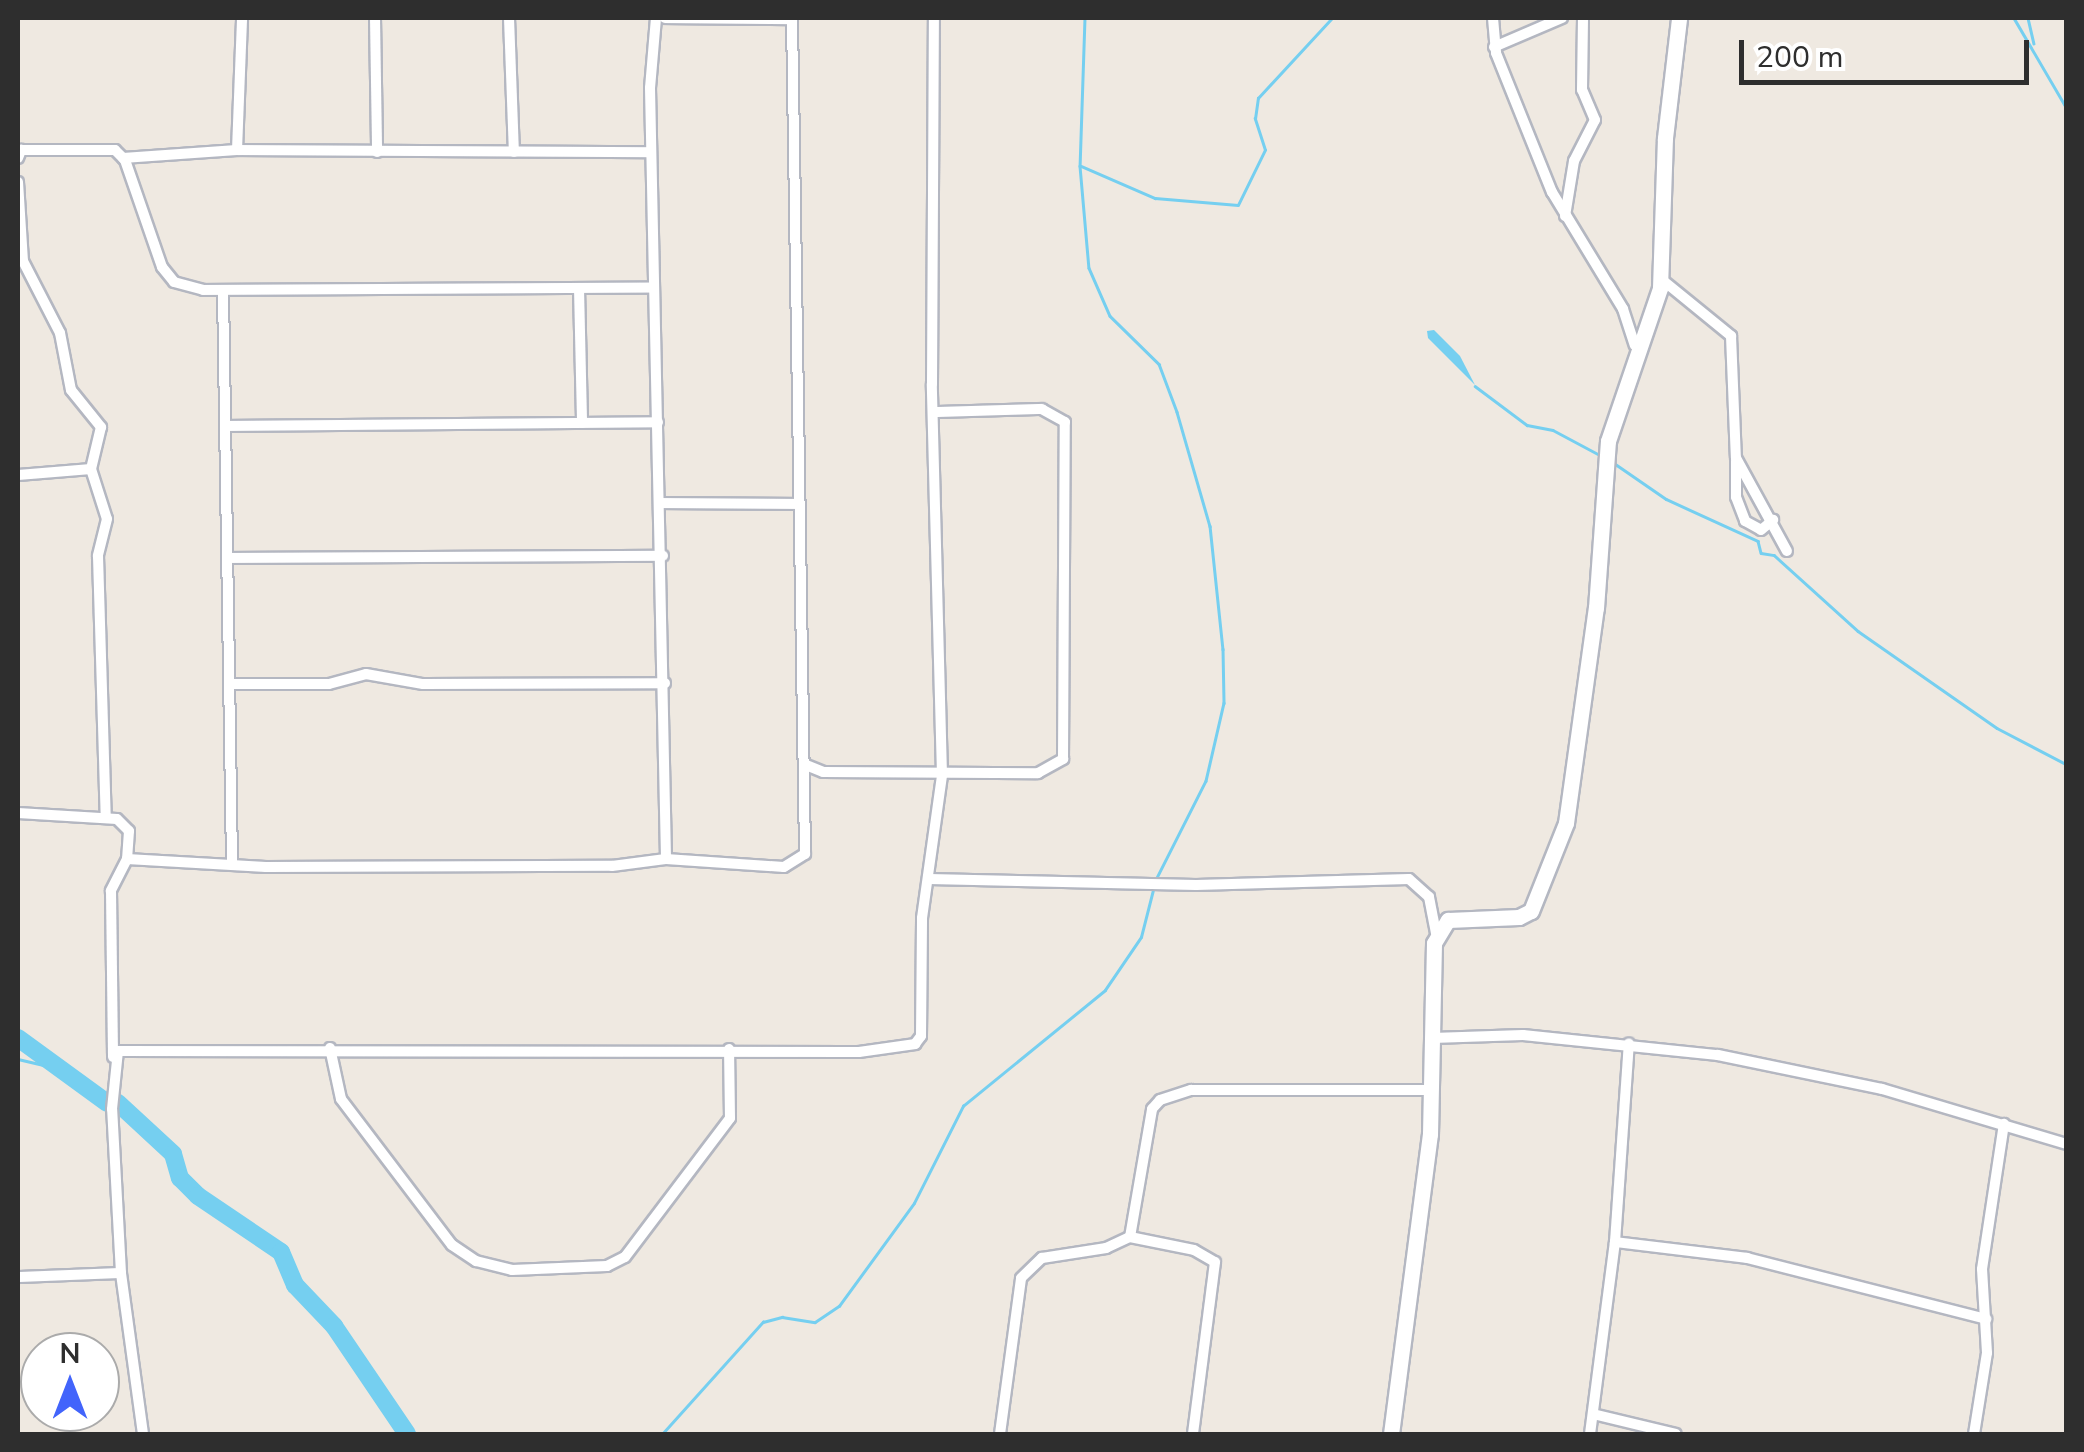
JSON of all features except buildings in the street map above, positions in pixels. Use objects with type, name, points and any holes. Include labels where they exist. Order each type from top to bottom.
[{"type":"street","points":[[237,150],[242,18]]},
{"type":"street","points":[[374,18],[377,152]]},
{"type":"street","points":[[509,18],[514,152]]},
{"type":"street","points":[[656,18],[651,152],[662,503],[666,860]]},
{"type":"street","points":[[127,859],[592,866],[666,860],[796,864],[809,841],[792,18],[665,18]]},
{"type":"street","points":[[113,1058],[136,1047],[859,1052],[916,1044],[925,1015],[922,918],[942,774],[934,412],[934,18]]},
{"type":"street","points":[[1493,18],[1494,46],[1564,217],[1623,309],[1635,345]]},
{"type":"street","points":[[1494,46],[1562,18]]},
{"type":"street","points":[[1564,217],[1571,169],[1595,120],[1582,90],[1584,18]]},
{"type":"street","points":[[1436,933],[1448,920],[1519,918],[1531,911],[1560,840],[1588,675],[1606,455],[1635,345],[1660,278],[1665,138],[1679,18]]},
{"type":"street","points":[[18,158],[21,150],[115,150],[124,158],[162,268],[174,282],[224,290],[654,288]]},
{"type":"street","points":[[124,158],[237,150],[651,152]]},
{"type":"street","points":[[18,182],[22,260],[60,333],[71,390],[101,427],[91,469],[108,519],[98,556],[106,818]]},
{"type":"street","points":[[1660,278],[1732,336],[1736,497],[1745,521],[1761,530],[1773,520]]},
{"type":"street","points":[[579,288],[582,423]]},
{"type":"street","points":[[224,290],[232,862]]},
{"type":"street","points":[[806,765],[824,772],[1038,773],[1063,759],[1068,469],[1065,422],[1052,410],[934,412]]},
{"type":"street","points":[[228,426],[658,422]]},
{"type":"street","points":[[1736,458],[1787,551]]},
{"type":"street","points":[[18,474],[91,469]]},
{"type":"street","points":[[662,503],[800,504]]},
{"type":"street","points":[[228,558],[663,556]]},
{"type":"street","points":[[232,684],[328,684],[366,674],[423,684],[664,683]]},
{"type":"street","points":[[18,813],[106,818],[125,823],[127,859],[111,891],[113,1058],[121,1273],[143,1434]]},
{"type":"street","points":[[928,879],[1196,885],[1409,879],[1429,897],[1436,933],[1432,1090],[1391,1434]]},
{"type":"street","points":[[1432,1038],[1629,1042],[1882,1088],[2066,1144]]},
{"type":"street","points":[[1590,1434],[1615,1242],[1629,1042]]},
{"type":"street","points":[[330,1048],[341,1098],[452,1246],[476,1261],[512,1270],[607,1266],[624,1257],[730,1118],[728,1049]]},
{"type":"street","points":[[1130,1236],[1152,1109],[1171,1094],[1432,1090]]},
{"type":"street","points":[[1974,1434],[1986,1319],[1982,1270],[2004,1124]]},
{"type":"street","points":[[1000,1434],[1026,1268],[1042,1258],[1106,1248],[1130,1236],[1194,1250],[1215,1262],[1193,1434]]},
{"type":"street","points":[[1615,1242],[1747,1258],[1986,1319]]},
{"type":"street","points":[[18,1276],[121,1273]]},
{"type":"street","points":[[1594,1414],[1676,1434]]},
{"type":"water","points":[[1434,330],[1460,356],[1475,385],[1428,338],[1427,331]]},
{"type":"waterway","points":[[1085,18],[1080,166],[1089,268],[1110,316],[1159,364],[1177,412],[1210,526],[1223,649],[1224,703],[1206,781],[1155,882]]},
{"type":"waterway","points":[[1081,166],[1155,198],[1238,205],[1265,150],[1255,119],[1258,98],[1332,18]]},
{"type":"waterway","points":[[2014,18],[2066,107]]},
{"type":"waterway","points":[[2028,18],[2034,43]]},
{"type":"waterway","points":[[1475,386],[1527,425],[1553,430],[1598,454]]},
{"type":"waterway","points":[[1614,463],[1666,499],[1758,541],[1761,553],[1774,555],[1858,631],[1997,728],[2066,764]]},
{"type":"waterway","points":[[662,1434],[763,1322],[782,1317],[815,1322],[839,1306],[914,1203],[963,1106],[1105,990],[1141,937],[1153,890]]},
{"type":"waterway","points":[[18,1038],[107,1103]]},
{"type":"waterway","points":[[18,1059],[69,1071]]},
{"type":"waterway","points":[[118,1103],[173,1154],[180,1178],[198,1196],[281,1252],[295,1285],[334,1326],[407,1434]]}]
